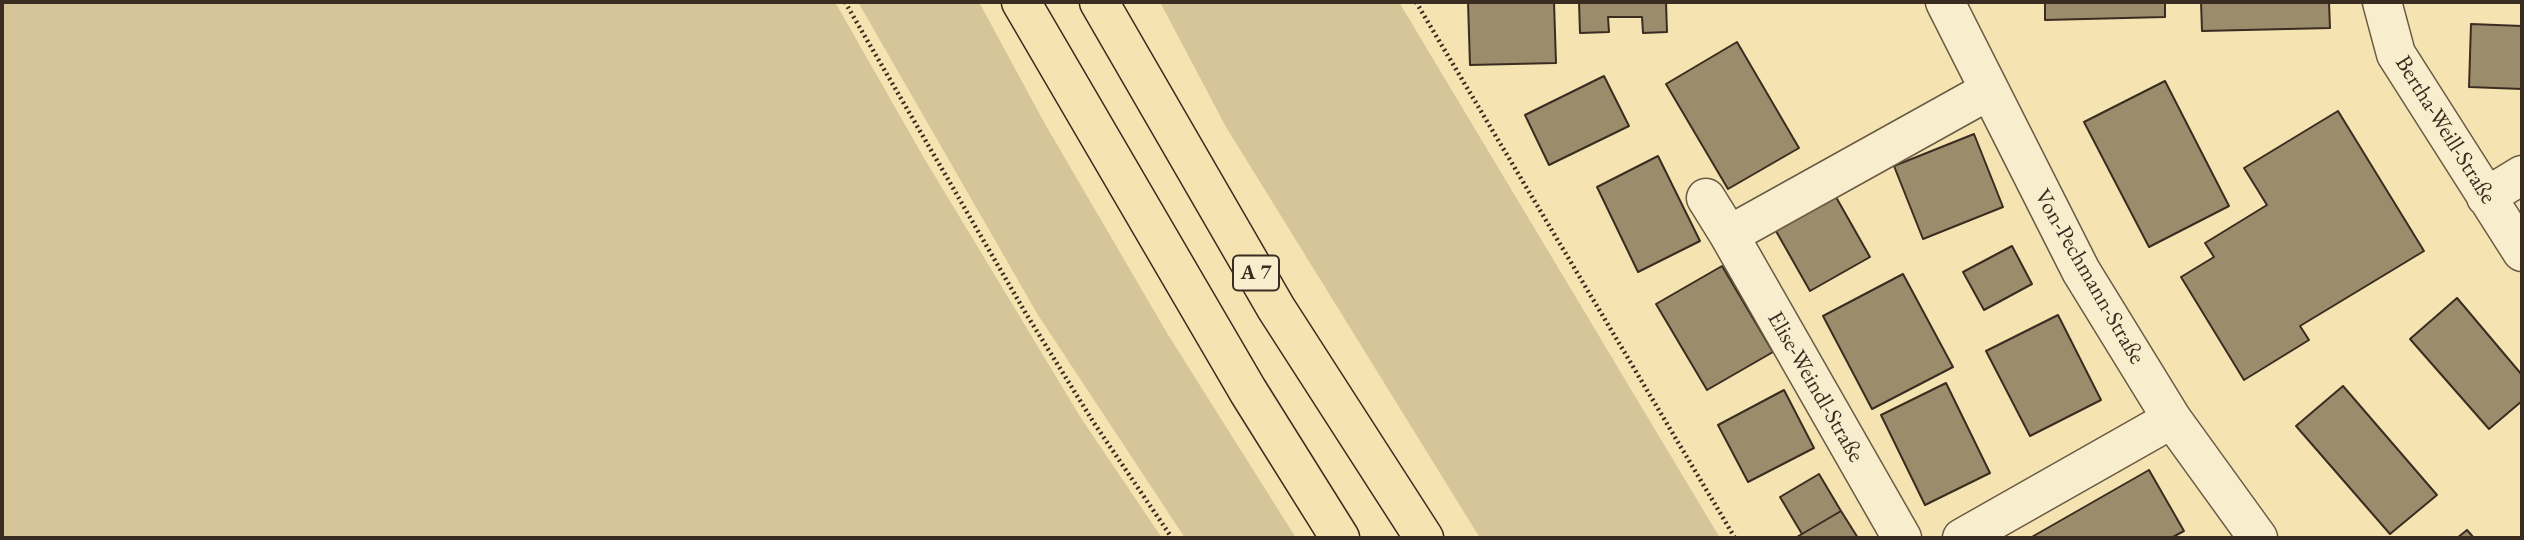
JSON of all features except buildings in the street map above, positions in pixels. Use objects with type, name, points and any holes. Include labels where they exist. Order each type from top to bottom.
[{"type":"highway","points":[[1021,2],[1248,391],[1340,538]]},
{"type":"highway","name":"A 7","points":[[1099,2],[1276,307],[1424,538]]},
{"type":"street","name":"Von-Pechmann-Straße","points":[[1945,2],[2081,271],[2172,419],[2258,538]]},
{"type":"street","name":"Bertha-Weill-Straße","points":[[2382,2],[2396,54],[2522,251]]},
{"type":"street","points":[[1729,235],[1989,91]]},
{"type":"street","points":[[2486,197],[2522,175]]},
{"type":"street","name":"Elise-Weindl-Straße","points":[[1706,198],[1902,538]]},
{"type":"street","points":[[1962,538],[2172,419]]},
{"type":"path","points":[[845,2],[1025,312],[1094,423],[1172,538]]},
{"type":"path","points":[[1416,2],[1735,538]]},
{"type":"shaded area","points":[[2,2],[835,2],[924,158],[1081,418],[1162,538],[2,538]]},
{"type":"shaded area","points":[[858,2],[979,2],[1045,124],[1167,333],[1296,538],[1185,538],[1038,315]]},
{"type":"shaded area","points":[[1160,2],[1399,2],[1720,538],[1480,538],[1226,127]]}]
